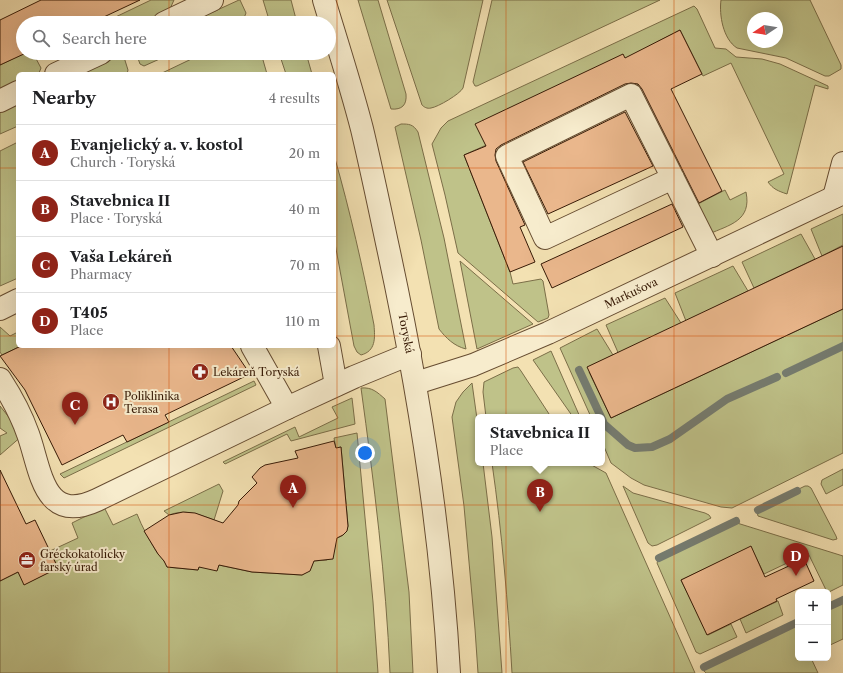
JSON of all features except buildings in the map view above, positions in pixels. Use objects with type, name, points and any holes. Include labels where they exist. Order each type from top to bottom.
[{"type":"street","points":[[179,16],[212,0]]},
{"type":"street","name":"Toryská","points":[[324,0],[329,16]]},
{"type":"street","name":"Toryská","points":[[336,40],[362,128],[396,282],[416,383],[446,612],[448,673]]},
{"type":"street","points":[[60,72],[86,60]]},
{"type":"street","points":[[0,100],[16,93]]},
{"type":"street","points":[[673,178],[545,238],[507,156],[631,95],[673,178],[712,256]]},
{"type":"street","points":[[839,195],[843,163]]},
{"type":"street","name":"Markušova","points":[[416,383],[473,364],[548,333],[839,195]]},
{"type":"street","points":[[0,309],[16,301]]},
{"type":"street","points":[[253,348],[287,408]]},
{"type":"street","points":[[329,348],[336,385]]},
{"type":"street","points":[[0,379],[18,411],[28,434],[42,480],[50,495],[57,502],[75,507],[86,505],[97,500],[336,385],[410,354]]},
{"type":"green space","points":[[151,0],[174,0],[169,11],[159,16],[118,16]]},
{"type":"green space","points":[[239,0],[246,13],[245,16],[204,16]]},
{"type":"green space","points":[[263,0],[291,0],[295,16],[268,16]]},
{"type":"green space","points":[[358,0],[378,0],[406,94],[405,104],[401,108],[391,109]]},
{"type":"green space","points":[[387,0],[483,0],[463,88],[453,97],[431,108],[427,108],[422,105]]},
{"type":"green space","points":[[492,0],[660,0],[475,86],[473,82]]},
{"type":"green space","points":[[721,0],[810,0],[841,65],[841,69],[829,76],[825,76],[786,58],[737,48],[728,39],[725,33],[721,13]]},
{"type":"green space","points":[[694,6],[697,9],[715,48],[726,49],[736,57],[762,59],[780,64],[828,86],[828,89],[815,85],[787,194],[776,190],[768,182],[784,174],[731,63],[703,76],[680,30],[657,42],[674,75],[640,88],[634,79],[464,155],[510,272],[513,284],[541,279],[543,281],[549,315],[548,318],[538,322],[458,253],[432,144],[441,128],[448,121]]},
{"type":"green space","points":[[16,57],[16,60],[37,60],[41,68],[39,72],[16,72],[16,84],[0,92],[0,65]]},
{"type":"green space","points":[[110,60],[125,60],[128,70],[128,72],[84,72]]},
{"type":"green space","points":[[139,60],[157,60],[144,66],[140,64]]},
{"type":"green space","points":[[189,60],[263,60],[266,72],[164,72]]},
{"type":"green space","points":[[281,60],[308,60],[311,72],[285,72]]},
{"type":"green space","points":[[16,105],[16,127],[0,134],[0,112]]},
{"type":"green space","points":[[401,124],[411,125],[418,132],[444,238],[466,349],[458,346],[444,336],[439,329],[421,240],[395,127]]},
{"type":"green space","points":[[16,143],[16,279],[0,286],[0,151]]},
{"type":"green space","points":[[336,163],[356,240],[374,325],[374,343],[370,350],[361,355],[357,352],[354,346],[336,249]]},
{"type":"green space","points":[[725,190],[730,200],[746,192],[746,210],[742,216],[731,224],[709,234],[694,206]]},
{"type":"green space","points":[[843,214],[843,245],[822,256],[811,229]]},
{"type":"green space","points":[[801,234],[815,259],[754,288],[742,262]]},
{"type":"green space","points":[[460,261],[533,324],[477,349]]},
{"type":"green space","points":[[733,266],[748,291],[686,321],[675,293]]},
{"type":"green space","points":[[665,298],[681,323],[620,357],[606,325]]},
{"type":"green space","points":[[843,309],[843,453],[732,508],[721,507],[644,485],[631,478],[611,463],[605,449],[605,414],[590,414],[560,348],[597,329],[613,355],[588,367],[611,418]]},
{"type":"green space","points":[[0,327],[10,336],[16,333],[17,348],[2,355],[0,352]]},
{"type":"green space","points":[[551,351],[579,414],[571,414],[533,360]]},
{"type":"green space","points":[[518,367],[549,414],[486,414],[483,392],[484,382]]},
{"type":"green space","points":[[254,381],[256,385],[64,478],[60,474]]},
{"type":"green space","points":[[472,383],[476,414],[475,414],[475,466],[483,466],[492,537],[502,673],[478,673],[464,506],[452,417],[456,402]]},
{"type":"green space","points":[[361,388],[371,389],[385,399],[409,592],[413,673],[390,673],[386,602],[379,530]]},
{"type":"green space","points":[[352,398],[355,424],[291,441],[287,434],[225,464],[223,462],[295,427],[299,437],[338,418],[332,407]]},
{"type":"green space","points":[[0,406],[23,435],[0,455],[0,436],[7,433],[0,428]]},
{"type":"green space","points":[[357,433],[373,602],[378,673],[0,673],[0,581],[18,572],[25,584],[58,568],[50,551],[78,538],[72,523],[104,507],[113,525],[137,514],[156,551],[167,567],[198,570],[199,567],[219,565],[252,572],[302,575],[310,570],[313,561],[327,560],[335,538],[343,535],[348,526],[341,447],[336,448],[334,438]]},
{"type":"green space","points":[[492,466],[593,466],[606,473],[695,673],[512,673],[509,620],[499,516]]},
{"type":"green space","points":[[843,469],[843,485],[826,494],[821,484],[822,480]]},
{"type":"green space","points":[[219,484],[223,491],[214,520],[186,512],[169,515],[164,511]]},
{"type":"green space","points":[[623,486],[633,493],[705,513],[711,518],[657,545],[652,546],[648,543]]},
{"type":"green space","points":[[805,486],[811,488],[837,539],[833,540],[758,516],[758,509]]},
{"type":"green space","points":[[736,520],[737,523],[843,556],[843,585],[831,591],[831,589],[826,589],[808,553],[764,574],[751,547],[681,580],[708,635],[731,624],[737,637],[700,654],[696,652],[657,563],[660,556]]},
{"type":"green space","points":[[843,598],[843,639],[831,645],[831,625],[831,604]]},
{"type":"green space","points":[[778,601],[783,615],[746,633],[740,619]]},
{"type":"green space","points":[[795,621],[795,661],[812,661],[818,673],[706,673],[703,670],[705,664]]},
{"type":"waterway","points":[[786,373],[843,346]]},
{"type":"waterway","points":[[579,370],[600,414]]},
{"type":"waterway","points":[[605,425],[628,445],[635,448],[652,447],[670,439],[727,399],[777,377]]},
{"type":"waterway","points":[[758,510],[797,491]]},
{"type":"waterway","points":[[659,558],[736,521]]},
{"type":"waterway","points":[[831,606],[843,600]]},
{"type":"waterway","points":[[704,667],[795,623]]},
{"type":"place","name":"Lekáreň Toryská","points":[[200,372]]},
{"type":"place","name":"Poliklinika Terasa","points":[[111,402]]},
{"type":"place","name":"Vaša Lekáreň","points":[[75,425]]},
{"type":"place","name":"Evanjelický a. v. kostol","points":[[293,508]]},
{"type":"place","name":"Stavebnica II","points":[[540,512]]},
{"type":"place","name":"Gréckokatolícky farský úrad","points":[[27,560]]},
{"type":"place","name":"T405","points":[[796,576]]}]
